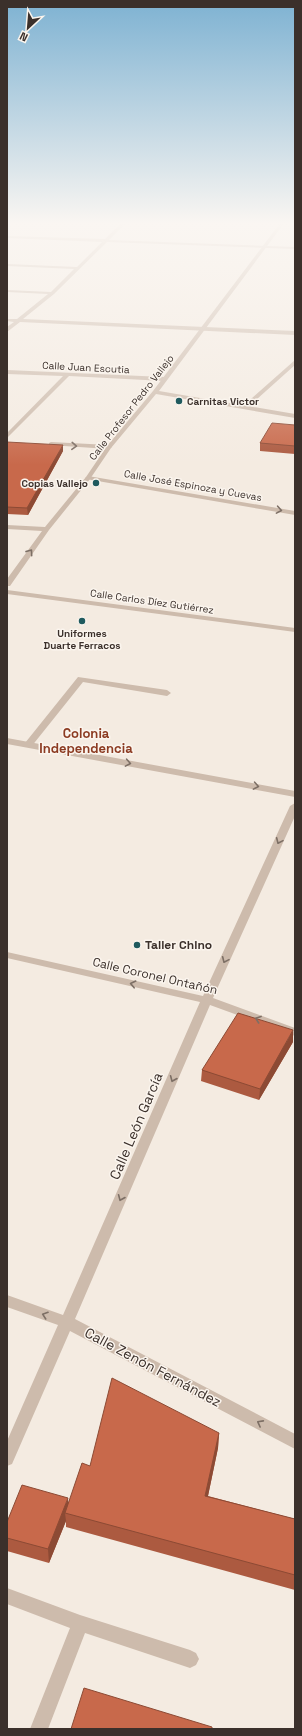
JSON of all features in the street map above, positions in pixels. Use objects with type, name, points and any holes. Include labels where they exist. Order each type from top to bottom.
[{"type":"street","points":[[7,330],[40,303]]},
{"type":"street","name":"Calle Profesor Pedro Vallejo","points":[[7,584],[47,528],[88,478],[109,447],[155,392],[222,303]]},
{"type":"street","points":[[7,320],[295,333]]},
{"type":"street","points":[[245,407],[295,362]]},
{"type":"street","name":"Calle Juan Escutia","points":[[7,372],[164,379]]},
{"type":"street","points":[[7,436],[67,375]]},
{"type":"street","points":[[155,392],[295,416]]},
{"type":"street","points":[[46,444],[109,447]]},
{"type":"street","name":"Calle José Espinoza y Cuevas","points":[[88,478],[295,512]]},
{"type":"street","points":[[7,527],[47,528]]},
{"type":"street","name":"Calle Carlos Díez Gutiérrez","points":[[7,592],[295,630]]},
{"type":"street","points":[[28,745],[81,679],[167,693]]},
{"type":"street","points":[[7,741],[295,794]]},
{"type":"street","name":"Calle León García","points":[[7,1459],[207,1000],[295,806]]},
{"type":"street","name":"Calle Coronel Ontañón","points":[[7,955],[207,1000],[295,1032]]},
{"type":"street","name":"Calle Zenón Fernández","points":[[7,1302],[67,1322],[295,1442]]},
{"type":"street","points":[[7,1596],[80,1623],[190,1659]]},
{"type":"street","points":[[39,1729],[80,1623]]},
{"type":"building","points":[[272,423],[295,425],[295,446],[260,443]]},
{"type":"building","points":[[7,442],[63,445],[27,508],[7,507]]},
{"type":"building","points":[[238,1013],[293,1030],[260,1089],[202,1070]]},
{"type":"building","points":[[112,1378],[219,1433],[205,1496],[295,1519],[295,1575],[65,1513],[82,1463],[90,1466]]},
{"type":"building","points":[[22,1485],[68,1498],[48,1549],[7,1538],[7,1522]]},
{"type":"building","points":[[84,1688],[212,1727],[212,1729],[71,1729]]},
{"type":"place","name":"Carnitas Victor","points":[[179,401]]},
{"type":"place","name":"Copias Vallejo","points":[[96,483]]},
{"type":"place","name":"Uniformes Duarte Ferracos","points":[[82,621]]},
{"type":"place","name":"Taller Chino","points":[[137,945]]},
{"type":"district","name":"Colonia Independencia","points":[[86,740]]}]
